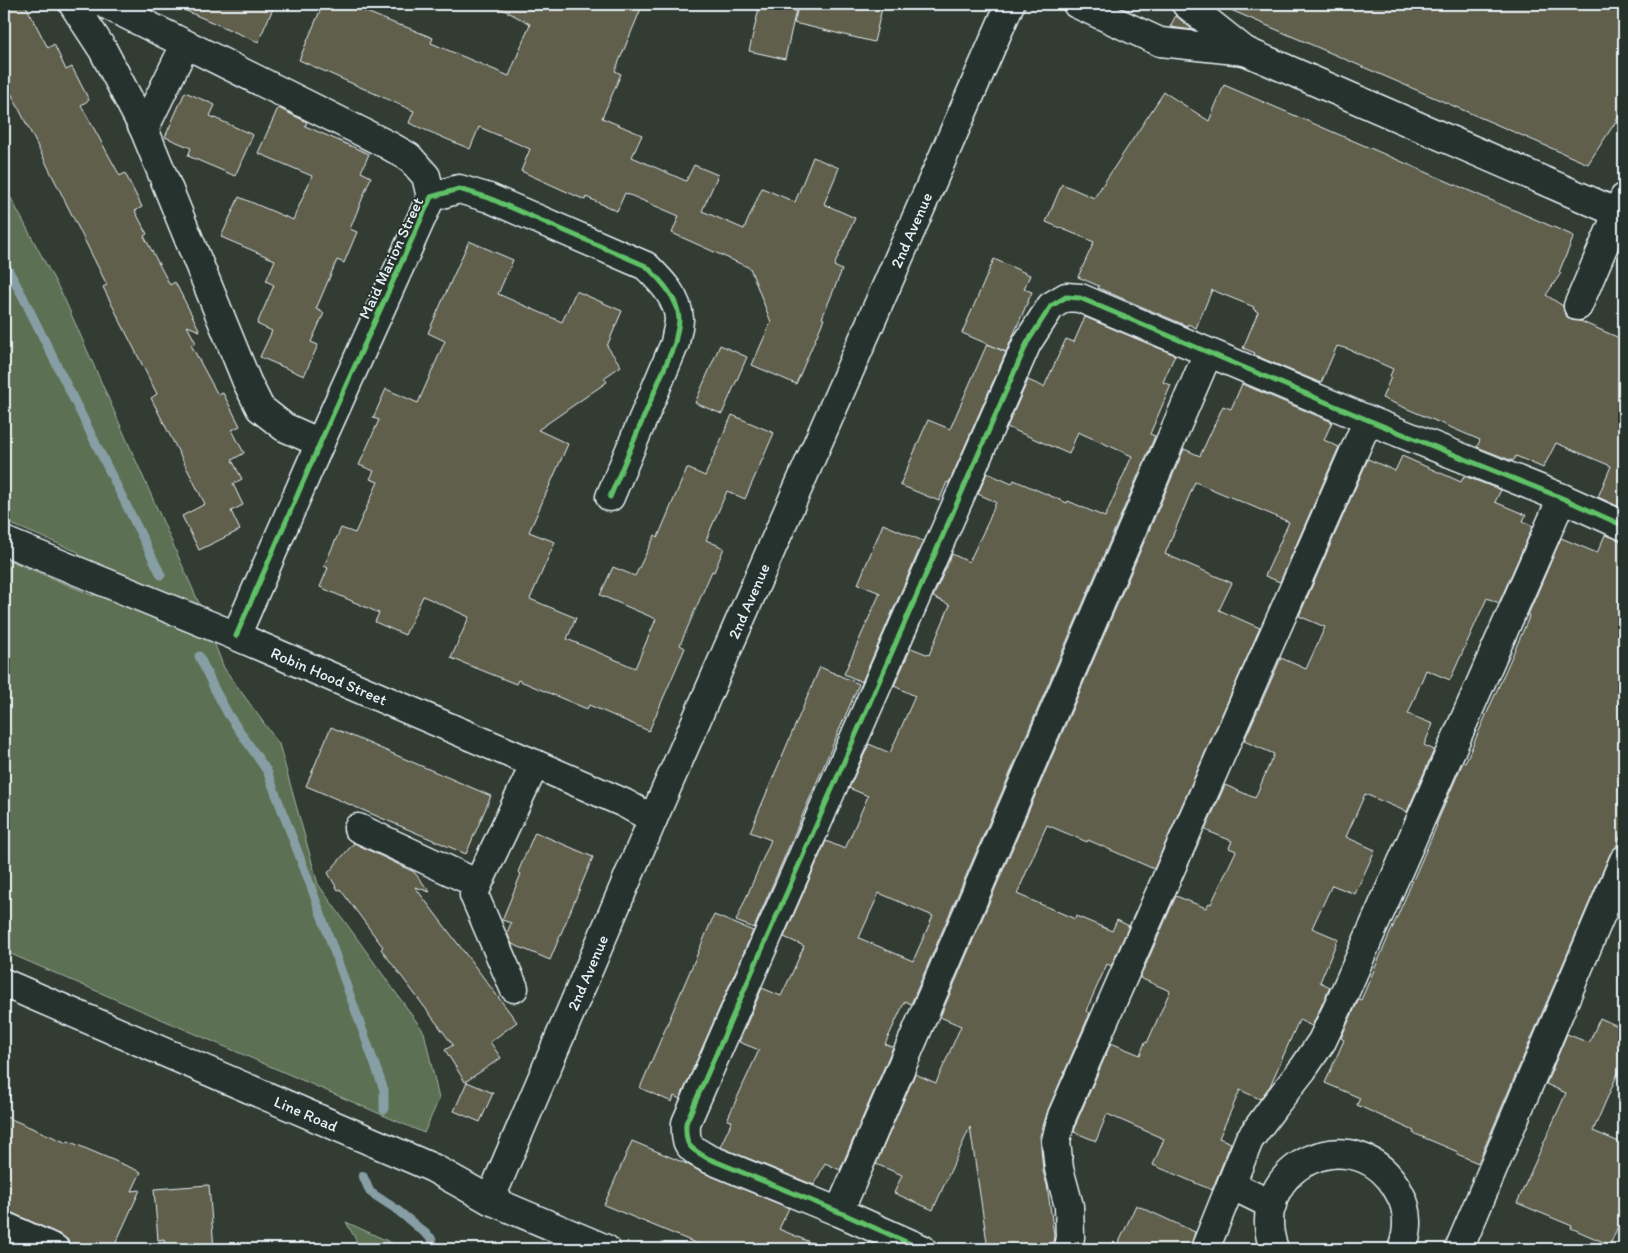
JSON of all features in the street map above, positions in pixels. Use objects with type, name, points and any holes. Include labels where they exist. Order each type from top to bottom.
[{"type":"street","points":[[73,4],[103,50],[144,129],[247,382],[260,408],[284,428],[320,444]]},
{"type":"street","points":[[105,4],[409,157],[426,176],[431,197]]},
{"type":"street","name":"2nd Avenue","points":[[490,1200],[653,819],[1010,4]]},
{"type":"street","points":[[1077,4],[1160,42],[1245,51]]},
{"type":"street","points":[[1186,4],[1245,51],[1621,206],[1578,306]]},
{"type":"street","points":[[144,129],[185,44]]},
{"type":"street","name":"Maid Marion Street","points":[[236,636],[431,197],[459,189],[489,198],[646,266],[667,289],[675,303],[679,318],[675,343],[610,497]]},
{"type":"street","points":[[922,1249],[839,1212],[707,1158],[690,1148],[685,1137],[686,1122],[1027,343],[1051,306],[1066,297],[1080,298],[1368,420],[1562,498],[1624,526]]},
{"type":"street","points":[[839,1212],[1208,353]]},
{"type":"street","points":[[1068,1249],[1070,1237],[1069,1206],[1059,1169],[1056,1141],[1062,1116],[1368,420]]},
{"type":"street","points":[[1204,1249],[1249,1140],[1303,1069],[1325,1034],[1562,498]]},
{"type":"street","name":"Robin Hood Street","points":[[4,541],[236,636],[535,764],[624,803],[653,819]]},
{"type":"street","points":[[514,988],[474,895],[535,764]]},
{"type":"street","points":[[358,828],[478,884]]},
{"type":"street","points":[[1459,1249],[1624,860]]},
{"type":"street","name":"Line Road","points":[[4,983],[433,1168],[490,1200],[606,1249]]},
{"type":"street","points":[[1274,1249],[1270,1236],[1269,1213],[1276,1192],[1290,1173],[1309,1159],[1332,1153],[1355,1155],[1376,1164],[1394,1180],[1404,1201],[1408,1224],[1404,1248]]},
{"type":"street","points":[[1231,1185],[1272,1206]]},
{"type":"street","points":[[4,1226],[55,1249]]},
{"type":"green space","points":[[4,185],[64,298],[198,601],[224,668],[279,744],[318,884],[424,1032],[439,1099],[424,1133],[4,951],[4,558],[94,596],[78,552],[4,521]]},
{"type":"green space","points":[[346,1222],[405,1249],[361,1249]]},
{"type":"building","points":[[4,4],[25,4],[48,48],[54,44],[66,70],[72,67],[89,100],[81,105],[120,176],[125,173],[142,207],[135,211],[147,234],[144,236],[170,285],[175,282],[200,331],[187,326],[196,343],[191,345],[218,395],[223,393],[240,426],[232,430],[244,453],[232,460],[242,479],[233,484],[243,505],[231,511],[240,530],[199,550],[182,516],[205,504],[151,398],[157,394],[103,287],[107,285],[4,79]]},
{"type":"building","points":[[170,4],[275,4],[258,42]]},
{"type":"building","points":[[323,4],[347,4],[433,38],[431,43],[509,76],[530,24],[493,4],[643,4],[615,71],[621,74],[602,118],[642,135],[632,157],[686,181],[694,165],[718,175],[702,211],[744,229],[762,188],[795,202],[813,157],[839,168],[824,204],[855,218],[834,266],[842,270],[822,318],[824,319],[796,384],[752,365],[771,322],[750,268],[672,233],[679,216],[625,193],[617,211],[586,197],[585,200],[521,171],[530,149],[479,127],[470,149],[409,123],[414,111],[299,60]]},
{"type":"building","points":[[760,4],[796,10],[785,59],[749,51]]},
{"type":"building","points":[[799,4],[883,4],[874,42],[794,23]]},
{"type":"building","points":[[1217,4],[1624,4],[1624,109],[1588,164]]},
{"type":"building","points":[[1176,16],[1193,30],[1170,27]]},
{"type":"building","points":[[1224,85],[1574,236],[1559,272],[1561,273],[1546,295],[1563,306],[1565,315],[1571,320],[1580,321],[1624,340],[1624,509],[1598,497],[1611,466],[1556,443],[1543,468],[1516,456],[1513,461],[1477,447],[1480,440],[1382,398],[1393,369],[1348,349],[1337,346],[1321,383],[1254,355],[1255,353],[1243,348],[1258,312],[1253,309],[1254,307],[1212,290],[1196,328],[1188,324],[1187,326],[1098,288],[1099,286],[1078,277],[1094,242],[1046,222],[1062,184],[1094,198],[1164,92],[1209,121]]},
{"type":"building","points":[[185,92],[215,105],[210,116],[253,135],[235,176],[188,156],[191,148],[165,137]]},
{"type":"building","points":[[278,108],[307,122],[305,126],[369,154],[361,172],[371,177],[350,229],[357,232],[344,263],[337,260],[316,309],[324,313],[311,342],[318,345],[304,376],[260,357],[272,331],[257,324],[274,285],[266,281],[275,260],[221,237],[239,197],[293,220],[312,176],[258,153]]},
{"type":"building","points":[[469,241],[513,260],[498,294],[562,322],[576,291],[622,311],[607,346],[621,366],[604,378],[607,382],[538,430],[568,444],[529,532],[555,542],[530,599],[576,618],[567,639],[635,668],[656,619],[600,595],[613,567],[635,576],[655,535],[658,537],[687,468],[705,476],[732,415],[774,433],[745,499],[727,491],[706,540],[724,548],[680,645],[685,648],[649,731],[589,705],[587,709],[518,680],[516,684],[451,658],[469,617],[423,596],[405,635],[375,622],[379,613],[320,587],[328,568],[324,566],[341,528],[355,533],[378,482],[370,479],[374,471],[359,465],[379,420],[373,418],[386,389],[418,403],[445,341],[428,333]]},
{"type":"building","points":[[994,259],[1030,275],[1024,289],[1032,292],[1006,352],[962,333]]},
{"type":"building","points":[[1085,317],[1175,355],[1163,382],[1171,385],[1150,434],[1155,436],[911,1004],[905,1001],[885,1044],[893,1047],[840,1170],[825,1163],[814,1185],[720,1147],[732,1121],[727,1120],[759,1050],[739,1042],[762,988],[781,996],[804,946],[784,937],[826,841],[845,849],[868,796],[849,788],[869,744],[890,753],[915,696],[894,686],[911,648],[929,655],[950,605],[933,597],[952,554],[969,562],[989,520],[996,502],[978,494],[987,473],[1012,484],[1014,480],[1105,517],[1132,456],[1078,432],[1069,454],[1007,427],[1028,380],[1044,387],[1066,339],[1074,342]],"holes":[[[879,893],[933,916],[913,961],[859,938]]]},
{"type":"building","points":[[987,344],[1006,352],[949,483],[947,482],[939,501],[900,485],[928,420],[950,429]]},
{"type":"building","points":[[720,345],[747,357],[722,414],[695,403]]},
{"type":"building","points":[[1242,384],[1332,422],[1324,440],[1339,447],[1280,582],[1265,576],[1289,522],[1195,482],[1165,554],[1232,583],[1219,610],[1260,628],[1154,869],[1088,840],[1087,842],[1047,825],[1041,838],[1017,894],[1075,919],[1076,916],[1112,931],[1117,920],[1129,926],[1111,966],[1107,964],[1086,1011],[1090,1013],[1048,1110],[1040,1136],[1043,1171],[1047,1185],[1054,1235],[1053,1243],[1027,1246],[1028,1249],[988,1249],[970,1127],[933,1210],[894,1193],[902,1175],[876,1164],[915,1074],[936,1083],[961,1026],[940,1017],[1184,449],[1200,456],[1223,406],[1231,409]]},
{"type":"building","points":[[1402,456],[1461,482],[1464,476],[1501,490],[1495,502],[1526,515],[1523,521],[1533,526],[1499,603],[1487,598],[1450,680],[1426,670],[1408,714],[1433,724],[1424,745],[1434,750],[1407,812],[1365,794],[1346,837],[1375,850],[1355,894],[1332,885],[1312,928],[1338,939],[1320,982],[1330,987],[1312,1026],[1299,1020],[1270,1086],[1260,1099],[1240,1090],[1219,1138],[1231,1143],[1212,1190],[1153,1165],[1164,1139],[1107,1114],[1096,1141],[1074,1132],[1111,1043],[1140,1055],[1170,991],[1140,978],[1176,896],[1206,908],[1209,903],[1211,904],[1236,851],[1229,848],[1232,841],[1205,830],[1225,785],[1255,798],[1274,754],[1244,741],[1281,658],[1306,669],[1325,627],[1299,616],[1368,459],[1395,471]]},
{"type":"building","points":[[883,524],[923,541],[862,682],[844,674],[880,593],[858,584]]},
{"type":"building","points":[[1605,535],[1624,541],[1624,828],[1616,847],[1610,854],[1478,1163],[1357,1105],[1360,1098],[1325,1083],[1344,1040],[1341,1038],[1359,999],[1361,1000],[1463,762],[1465,763],[1527,622],[1528,615],[1561,538],[1597,553]]},
{"type":"building","points":[[820,667],[859,684],[754,928],[736,921],[771,840],[750,832]]},
{"type":"building","points":[[331,727],[491,796],[466,854],[306,786]]},
{"type":"building","points":[[535,832],[593,857],[550,960],[512,944],[507,933],[511,923],[502,920],[521,874],[518,872]]},
{"type":"building","points":[[354,843],[414,872],[430,892],[415,887],[517,1022],[490,1042],[501,1058],[465,1082],[445,1050],[453,1045],[381,949],[383,947],[340,889],[338,890],[328,873]]},
{"type":"building","points":[[714,915],[753,931],[680,1099],[674,1096],[672,1102],[640,1088]]},
{"type":"building","points":[[1600,1018],[1624,1029],[1624,1059],[1593,1131],[1624,1144],[1624,1212],[1610,1245],[1571,1228],[1572,1226],[1517,1203],[1566,1093],[1546,1084],[1567,1034],[1589,1043]]},
{"type":"building","points":[[467,1082],[493,1093],[480,1122],[454,1111]]},
{"type":"building","points":[[4,1116],[141,1172],[132,1191],[140,1190],[113,1249],[70,1249],[68,1240],[61,1235],[4,1211]]},
{"type":"building","points":[[632,1141],[789,1208],[779,1229],[826,1249],[710,1249],[604,1205]]},
{"type":"building","points":[[209,1185],[214,1249],[165,1249],[164,1239],[158,1240],[154,1189]]},
{"type":"building","points":[[1136,1205],[1195,1232],[1190,1249],[1116,1249]]},
{"type":"waterway","points":[[4,262],[161,575]]},
{"type":"waterway","points":[[199,656],[228,714],[267,771],[384,1090],[384,1110]]},
{"type":"waterway","points":[[363,1176],[370,1192],[396,1209],[431,1238],[435,1249]]},
{"type":"cycle path","points":[[236,636],[320,443],[431,197],[459,189],[489,198],[646,266],[672,296],[679,319],[675,343],[610,497]]},
{"type":"cycle path","points":[[922,1249],[839,1212],[707,1158],[689,1145],[686,1136],[686,1123],[1027,343],[1051,306],[1066,297],[1080,298],[1368,420],[1562,498],[1624,526]]}]
